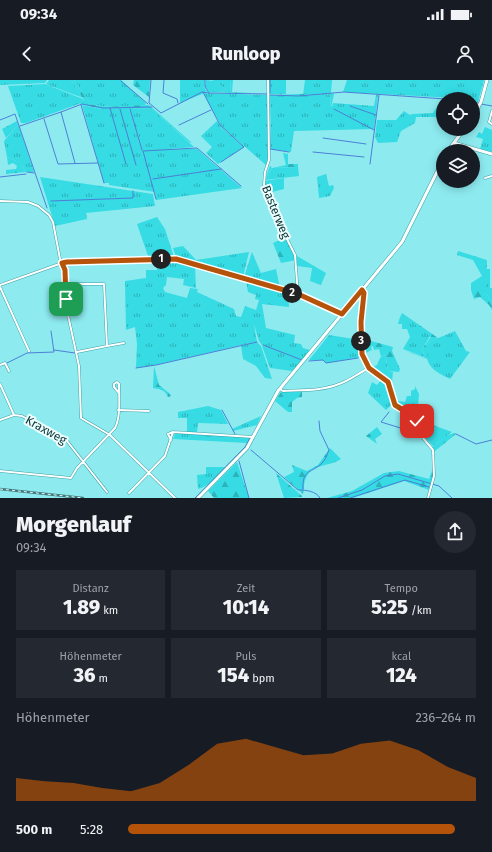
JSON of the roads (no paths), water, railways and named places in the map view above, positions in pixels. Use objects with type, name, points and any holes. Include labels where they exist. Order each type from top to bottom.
[{"type":"main road","points":[[480,104],[487,80]]},
{"type":"main road","points":[[459,136],[454,143],[492,154]]},
{"type":"main road","points":[[198,498],[247,448],[270,403],[280,389],[406,236],[436,174]]},
{"type":"street","name":"Basterweg","points":[[268,80],[269,160],[265,172],[264,185],[278,221],[295,255],[298,294]]},
{"type":"street","points":[[492,110],[489,122],[492,124]]},
{"type":"street","points":[[485,178],[492,176]]},
{"type":"street","points":[[0,201],[28,202],[45,211],[53,222],[62,263],[65,270],[68,315],[77,352],[81,387],[81,418],[110,434],[175,498]]},
{"type":"street","points":[[29,352],[0,286],[62,263],[176,259],[298,294],[342,314]]},
{"type":"street","points":[[66,284],[104,284],[107,346]]},
{"type":"street","points":[[362,290],[364,293],[361,349],[364,360],[369,368],[386,381],[395,405],[416,418],[423,438],[433,450],[434,476],[428,498]]},
{"type":"street","points":[[77,352],[124,343]]},
{"type":"street","points":[[0,365],[5,363],[9,371]]},
{"type":"street","points":[[280,389],[283,391],[306,390],[333,386],[369,368]]},
{"type":"street","points":[[0,471],[69,479],[110,434],[117,423],[119,393],[119,384],[117,382],[114,387],[119,393]]},
{"type":"street","points":[[0,384],[14,416]]},
{"type":"street","points":[[118,410],[149,411]]},
{"type":"street","name":"Kraxweg","points":[[0,420],[14,416],[27,419],[65,439],[84,461],[107,492]]},
{"type":"street","points":[[129,493],[165,456],[173,432]]},
{"type":"street","points":[[171,440],[168,434],[173,432],[253,437]]},
{"type":"waterway","points":[[151,80],[149,103],[161,113],[202,92],[209,93]]},
{"type":"waterway","points":[[164,80],[163,93],[177,99],[178,103]]},
{"type":"waterway","points":[[205,80],[205,87],[209,93],[267,94]]},
{"type":"waterway","points":[[270,80],[270,93]]},
{"type":"waterway","points":[[121,81],[148,104]]},
{"type":"waterway","points":[[203,92],[220,125],[244,147],[221,162]]},
{"type":"waterway","points":[[270,95],[299,96],[344,92],[436,98]]},
{"type":"waterway","points":[[370,164],[379,95]]},
{"type":"waterway","points":[[269,99],[270,149],[289,152]]},
{"type":"waterway","points":[[61,112],[82,104],[103,108],[152,107]]},
{"type":"waterway","points":[[481,104],[492,106]]},
{"type":"waterway","points":[[81,105],[104,183]]},
{"type":"waterway","points":[[350,106],[376,115]]},
{"type":"waterway","points":[[110,108],[126,164]]},
{"type":"waterway","points":[[120,109],[136,165]]},
{"type":"waterway","points":[[130,109],[142,150]]},
{"type":"waterway","points":[[334,109],[374,130]]},
{"type":"waterway","points":[[179,125],[211,110]]},
{"type":"waterway","points":[[20,126],[61,112],[75,163]]},
{"type":"waterway","points":[[0,120],[15,114],[47,208]]},
{"type":"waterway","points":[[44,119],[58,164],[98,163]]},
{"type":"waterway","points":[[323,138],[366,144]]},
{"type":"waterway","points":[[156,199],[143,151],[197,148],[241,186]]},
{"type":"waterway","points":[[313,152],[364,157]]},
{"type":"waterway","points":[[153,179],[221,169]]},
{"type":"waterway","points":[[27,172],[34,173]]},
{"type":"waterway","points":[[0,177],[26,174]]},
{"type":"waterway","points":[[51,201],[133,198],[133,191]]},
{"type":"waterway","points":[[7,363],[27,353],[54,352],[51,331]]},
{"type":"waterway","points":[[136,368],[156,365],[257,342]]},
{"type":"waterway","points":[[263,345],[302,360]]},
{"type":"waterway","points":[[54,350],[75,353]]},
{"type":"waterway","points":[[309,361],[323,360],[326,363],[358,358]]},
{"type":"waterway","points":[[222,410],[235,434]]},
{"type":"waterway","points":[[389,412],[381,422],[420,434],[425,442]]},
{"type":"waterway","points":[[303,489],[303,482],[306,474],[323,462],[329,450],[320,431],[319,421]]},
{"type":"waterway","points":[[456,434],[476,444],[492,440]]},
{"type":"waterway","points":[[195,498],[245,447],[250,438]]},
{"type":"waterway","points":[[251,450],[298,490],[313,492],[320,498]]},
{"type":"waterway","points":[[239,461],[249,498]]},
{"type":"waterway","points":[[338,498],[362,490],[385,476],[398,474],[439,486],[452,498]]},
{"type":"waterway","points":[[350,498],[405,480],[429,487]]},
{"type":"railway","points":[[0,489],[83,498]]}]
